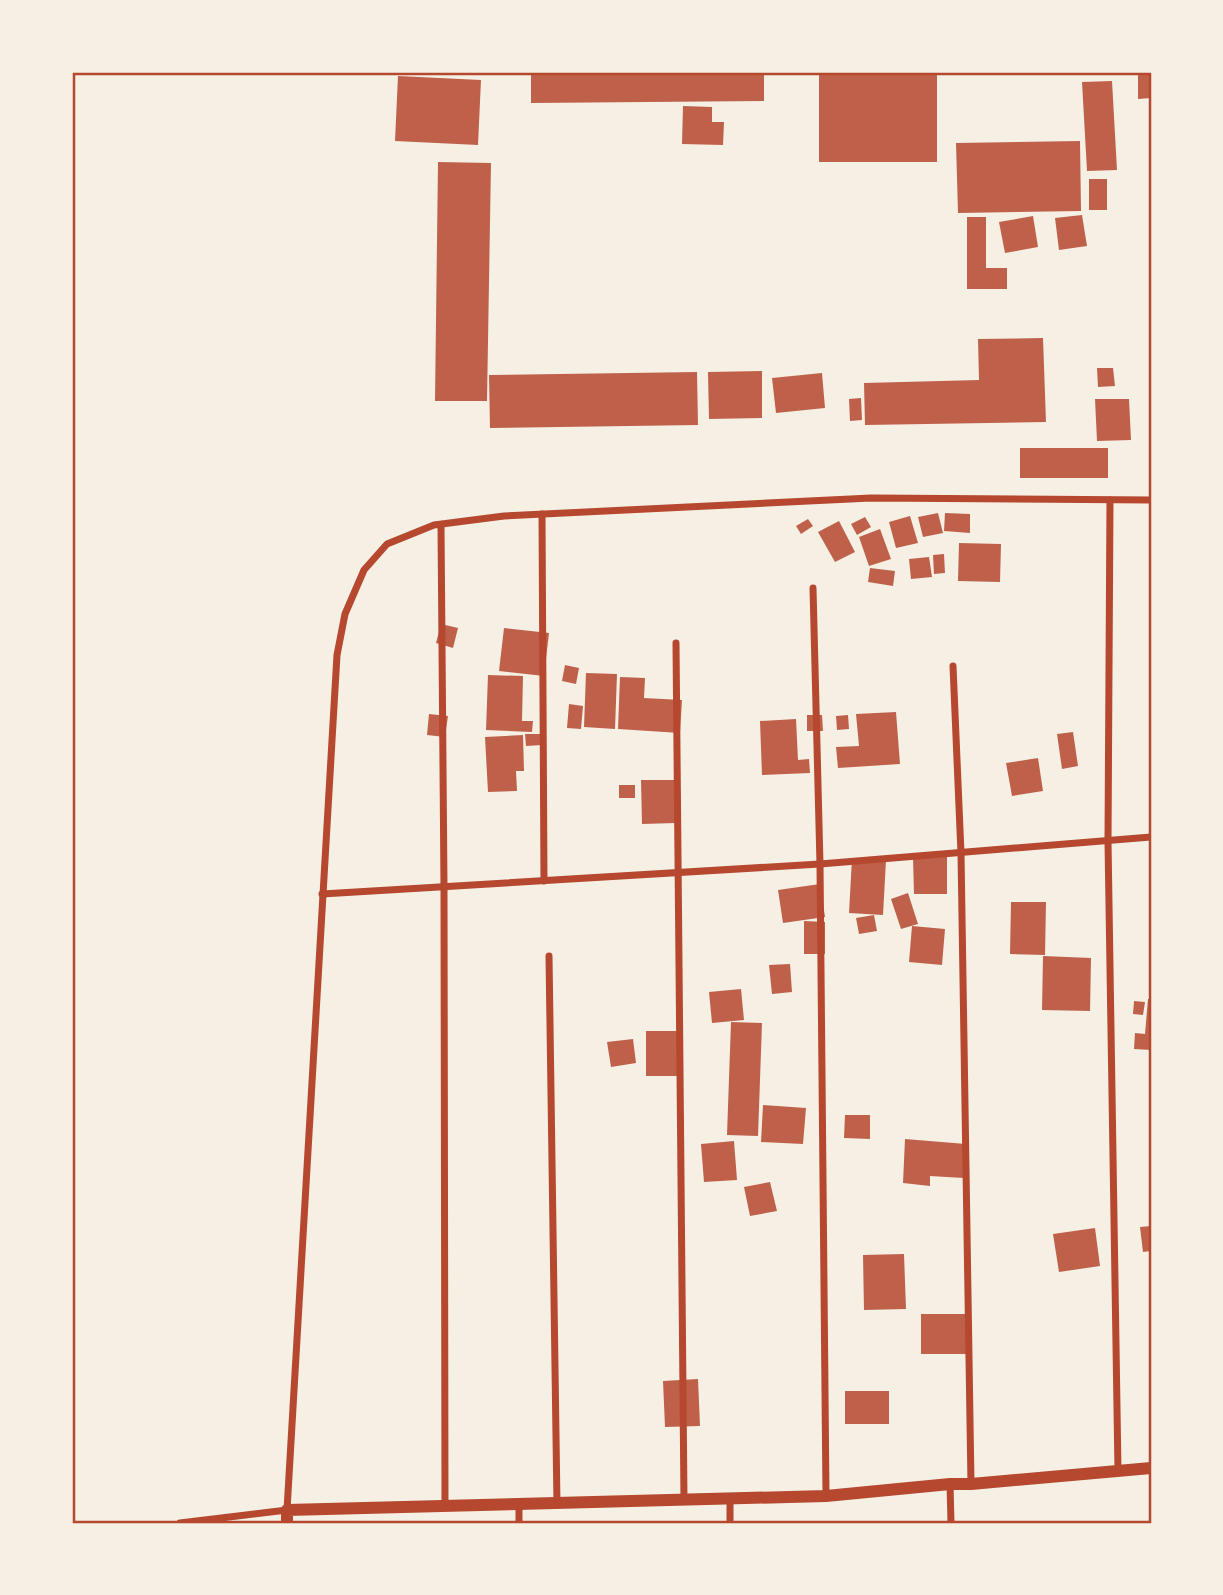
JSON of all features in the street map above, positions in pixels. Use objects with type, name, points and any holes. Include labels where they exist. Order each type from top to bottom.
[{"type":"street","points":[[287,1517],[337,655],[345,614],[364,570],[387,544],[434,525],[504,516],[871,498],[1151,500]]},
{"type":"street","points":[[1110,499],[1108,841],[1118,1471]]},
{"type":"street","points":[[542,514],[544,881]]},
{"type":"street","points":[[442,524],[445,1507]]},
{"type":"street","points":[[813,588],[820,864],[826,1496]]},
{"type":"street","points":[[676,643],[684,1501]]},
{"type":"street","points":[[953,666],[961,853],[971,1484]]},
{"type":"street","points":[[322,894],[820,864],[1151,837]]},
{"type":"street","points":[[549,956],[557,1504]]},
{"type":"street","points":[[180,1523],[445,1507],[826,1496],[1151,1468]]},
{"type":"street","points":[[950,1484],[951,1523]]},
{"type":"street","points":[[730,1500],[730,1523]]},
{"type":"street","points":[[519,1504],[519,1523]]},
{"type":"building","points":[[531,72],[764,72],[764,101],[531,103]]},
{"type":"building","points":[[819,72],[937,72],[937,162],[819,162]]},
{"type":"building","points":[[1138,72],[1151,72],[1151,98],[1138,99]]},
{"type":"building","points":[[398,76],[481,80],[478,145],[395,141]]},
{"type":"building","points":[[1112,81],[1117,170],[1087,171],[1082,82]]},
{"type":"building","points":[[683,106],[712,107],[712,122],[724,122],[723,145],[682,144]]},
{"type":"building","points":[[1080,141],[1081,211],[958,213],[956,143]]},
{"type":"building","points":[[438,162],[491,163],[487,401],[435,401]]},
{"type":"building","points":[[1089,179],[1107,179],[1107,210],[1089,210]]},
{"type":"building","points":[[1082,215],[1087,246],[1059,250],[1055,218]]},
{"type":"building","points":[[1033,216],[1038,247],[1005,253],[999,222]]},
{"type":"building","points":[[967,217],[986,217],[986,268],[1007,268],[1007,289],[967,289]]},
{"type":"building","points":[[1043,338],[1046,422],[865,425],[864,383],[979,380],[978,339]]},
{"type":"building","points":[[1097,368],[1113,368],[1115,386],[1098,387]]},
{"type":"building","points":[[762,371],[762,418],[709,419],[708,372]]},
{"type":"building","points":[[697,372],[698,425],[490,428],[489,375]]},
{"type":"building","points":[[822,373],[825,408],[776,413],[772,378]]},
{"type":"building","points":[[861,398],[862,420],[850,421],[849,399]]},
{"type":"building","points":[[1095,399],[1129,399],[1131,440],[1097,441]]},
{"type":"building","points":[[1020,448],[1108,448],[1108,478],[1020,478]]},
{"type":"building","points":[[938,513],[943,533],[923,537],[918,517]]},
{"type":"building","points":[[945,513],[970,514],[970,533],[944,531]]},
{"type":"building","points":[[910,516],[918,543],[896,548],[889,522]]},
{"type":"building","points":[[865,517],[871,527],[857,535],[851,524]]},
{"type":"building","points":[[808,519],[813,526],[801,534],[796,526]]},
{"type":"building","points":[[839,521],[855,552],[835,562],[818,532]]},
{"type":"building","points":[[880,529],[891,559],[869,566],[859,537]]},
{"type":"building","points":[[959,543],[1001,544],[1000,582],[958,581]]},
{"type":"building","points":[[944,554],[945,573],[934,574],[933,555]]},
{"type":"building","points":[[929,557],[932,577],[911,579],[909,559]]},
{"type":"building","points":[[870,568],[895,571],[893,586],[868,582]]},
{"type":"building","points":[[441,624],[458,628],[453,648],[436,643]]},
{"type":"building","points":[[504,628],[549,633],[544,676],[499,671]]},
{"type":"building","points":[[565,665],[579,668],[576,684],[562,681]]},
{"type":"building","points":[[586,673],[617,674],[615,729],[584,727]]},
{"type":"building","points":[[488,675],[523,676],[522,721],[533,721],[532,732],[486,730]]},
{"type":"building","points":[[620,677],[645,678],[644,698],[682,700],[680,733],[618,729]]},
{"type":"building","points":[[569,704],[583,706],[581,729],[567,728]]},
{"type":"building","points":[[896,712],[900,764],[838,768],[836,747],[859,746],[856,714]]},
{"type":"building","points":[[429,714],[448,716],[445,737],[427,735]]},
{"type":"building","points":[[807,715],[822,715],[823,731],[807,731]]},
{"type":"building","points":[[848,715],[849,729],[837,730],[836,716]]},
{"type":"building","points":[[796,719],[798,760],[809,759],[810,773],[762,775],[760,721]]},
{"type":"building","points":[[1073,732],[1078,766],[1062,769],[1057,734]]},
{"type":"building","points":[[525,734],[542,734],[542,745],[526,746]]},
{"type":"building","points":[[523,735],[524,771],[516,771],[517,791],[488,792],[485,737]]},
{"type":"building","points":[[1038,758],[1043,791],[1012,796],[1006,763]]},
{"type":"building","points":[[641,780],[675,780],[676,823],[642,824]]},
{"type":"building","points":[[619,785],[635,785],[635,798],[619,798]]},
{"type":"building","points":[[947,856],[947,894],[914,894],[913,857]]},
{"type":"building","points":[[852,858],[886,860],[883,915],[849,913]]},
{"type":"building","points":[[820,884],[825,917],[783,923],[778,890]]},
{"type":"building","points":[[908,893],[918,924],[901,929],[891,899]]},
{"type":"building","points":[[1011,902],[1046,902],[1045,955],[1010,954]]},
{"type":"building","points":[[874,915],[877,931],[859,934],[856,918]]},
{"type":"building","points":[[804,921],[825,922],[825,954],[804,954]]},
{"type":"building","points":[[912,926],[945,929],[942,965],[909,962]]},
{"type":"building","points":[[1043,956],[1091,958],[1090,1011],[1042,1010]]},
{"type":"building","points":[[790,964],[792,992],[772,994],[769,965]]},
{"type":"building","points":[[741,989],[744,1020],[712,1023],[709,992]]},
{"type":"building","points":[[1148,999],[1151,999],[1151,1050],[1134,1049],[1135,1033],[1145,1034]]},
{"type":"building","points":[[1134,1001],[1145,1002],[1143,1015],[1133,1014]]},
{"type":"building","points":[[731,1022],[762,1023],[758,1136],[727,1135]]},
{"type":"building","points":[[646,1031],[682,1031],[682,1076],[646,1076]]},
{"type":"building","points":[[633,1039],[636,1063],[611,1067],[607,1042]]},
{"type":"building","points":[[763,1105],[806,1108],[803,1144],[761,1142]]},
{"type":"building","points":[[845,1115],[870,1115],[870,1139],[844,1138]]},
{"type":"building","points":[[905,1139],[966,1144],[964,1178],[930,1176],[930,1186],[903,1183]]},
{"type":"building","points":[[734,1141],[737,1180],[704,1182],[701,1144]]},
{"type":"building","points":[[770,1182],[777,1211],[750,1216],[744,1187]]},
{"type":"building","points":[[1151,1226],[1151,1251],[1143,1252],[1140,1227]]},
{"type":"building","points":[[1095,1228],[1100,1266],[1059,1272],[1053,1234]]},
{"type":"building","points":[[904,1254],[906,1309],[864,1310],[863,1255]]},
{"type":"building","points":[[921,1314],[966,1314],[966,1354],[921,1354]]},
{"type":"building","points":[[698,1379],[700,1426],[665,1427],[663,1381]]},
{"type":"building","points":[[845,1391],[889,1391],[889,1424],[845,1424]]}]
